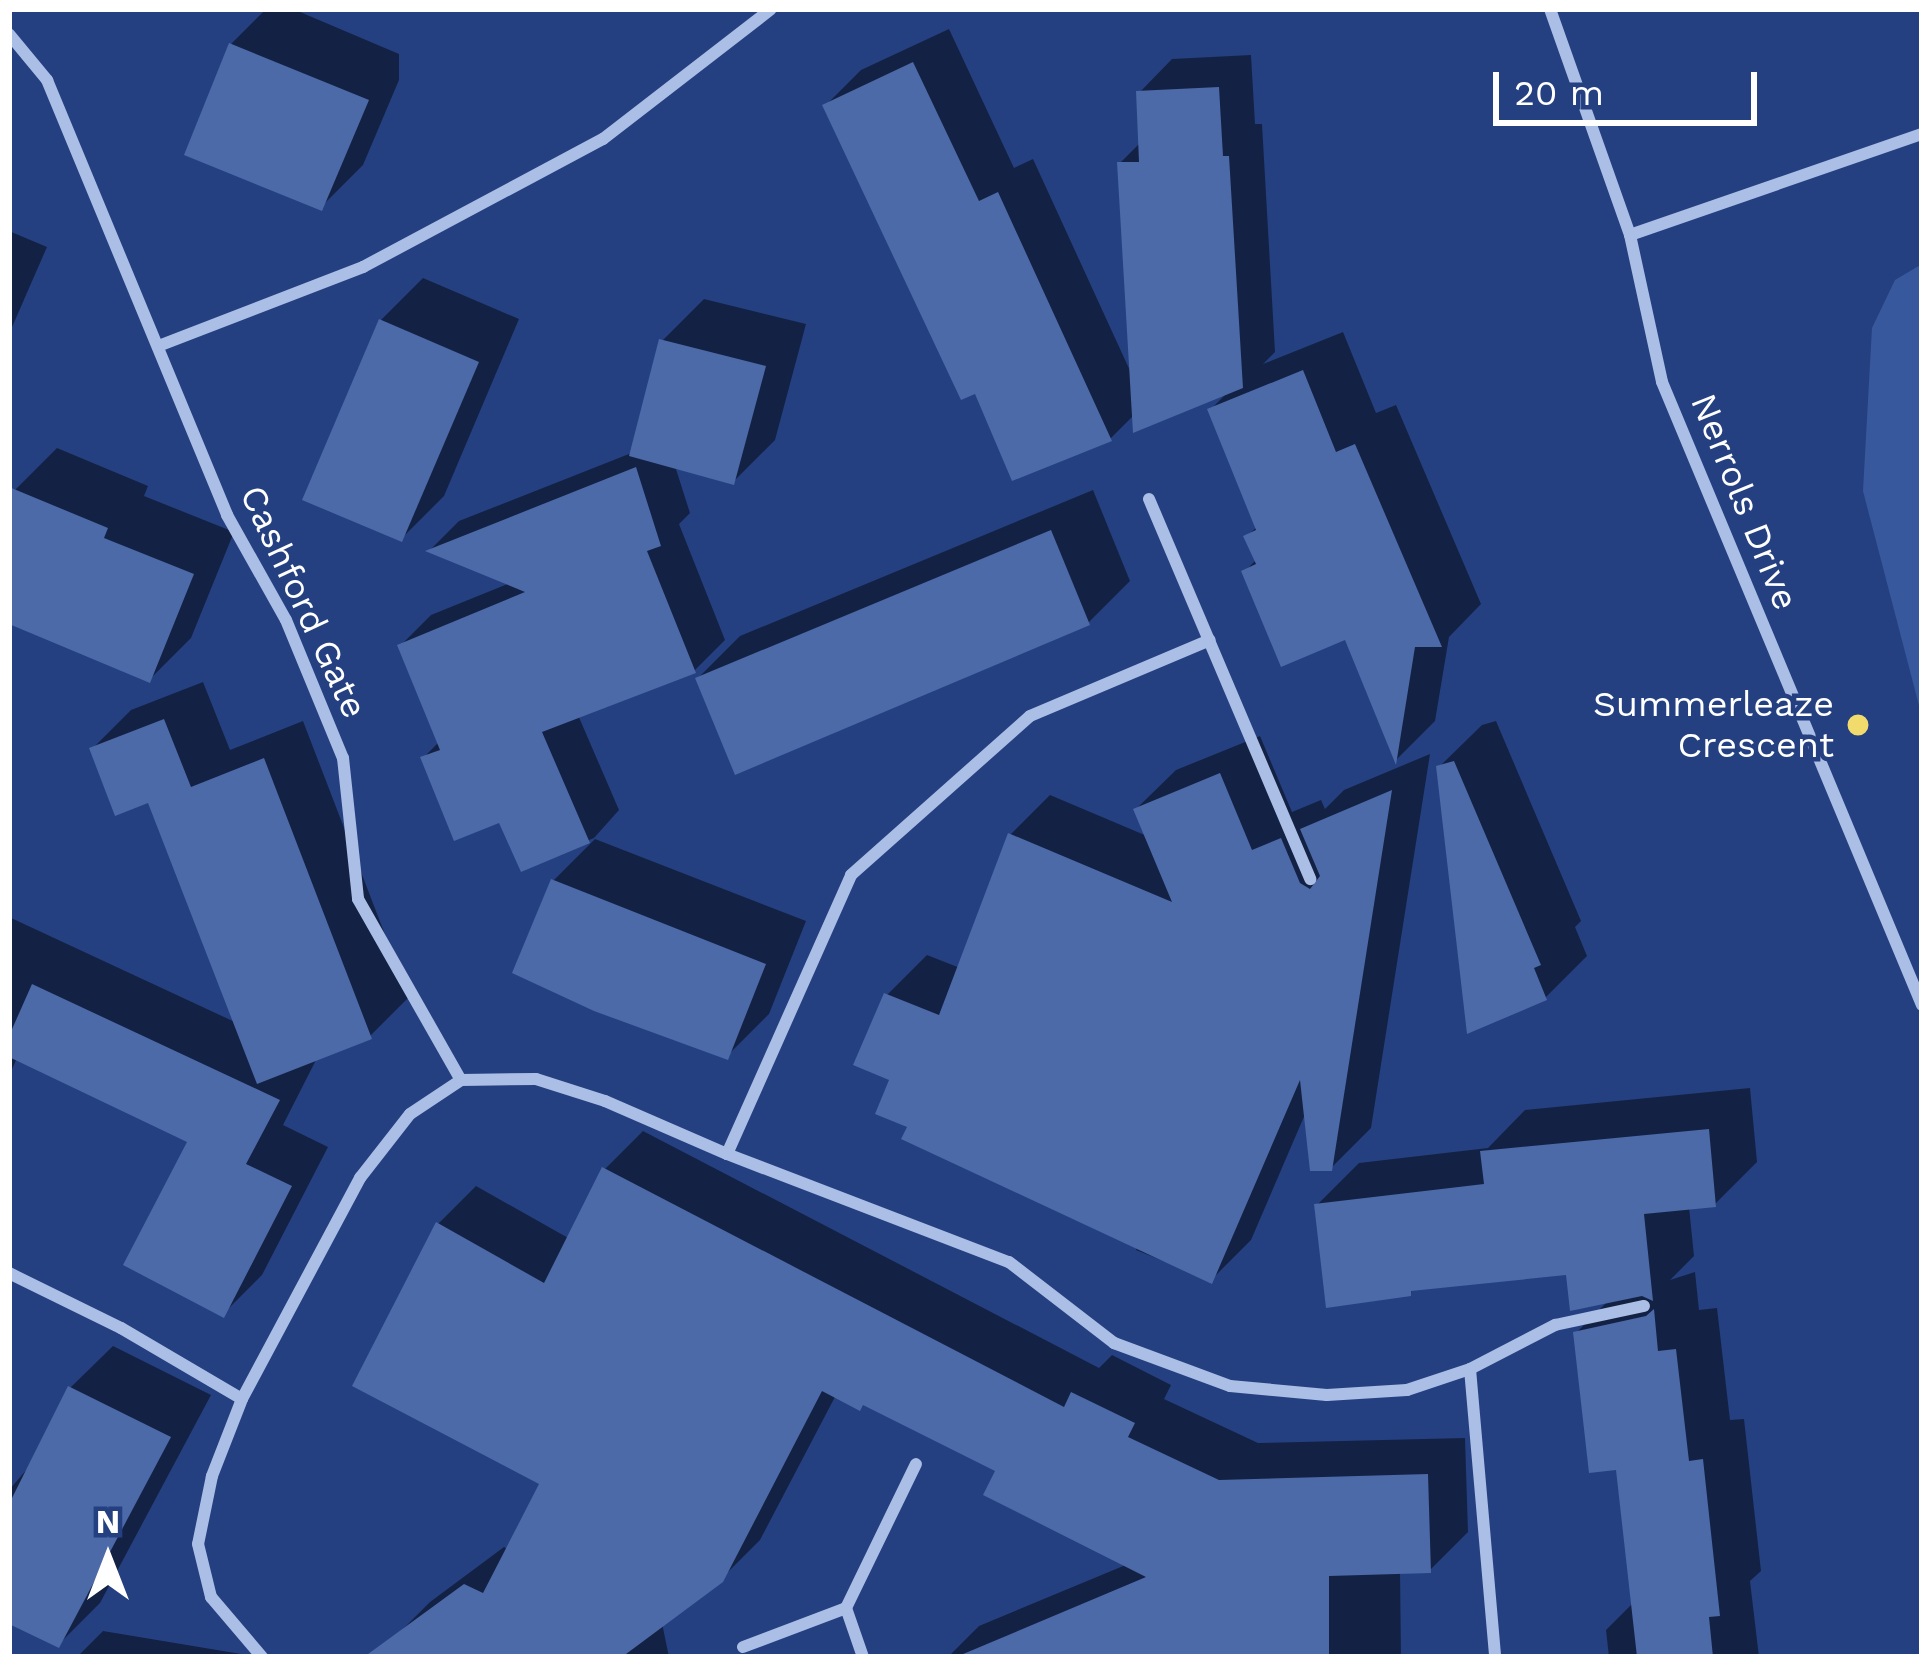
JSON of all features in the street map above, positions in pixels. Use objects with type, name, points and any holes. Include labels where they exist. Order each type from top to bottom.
[{"type":"street","points":[[9,34],[47,80],[161,345],[363,267],[603,139],[771,9]]},
{"type":"street","name":"Nerrols Drive","points":[[1550,9],[1630,235],[1662,382],[1922,1005]]},
{"type":"street","points":[[1630,235],[1922,134]]},
{"type":"street","name":"Cashford Gate","points":[[161,345],[227,515],[286,620],[343,758],[358,899],[461,1080]]},
{"type":"street","points":[[1148,499],[1310,880]]},
{"type":"street","points":[[727,1154],[851,875],[1030,716],[1210,640]]},
{"type":"street","points":[[262,1657],[211,1597],[198,1544],[212,1476],[242,1399],[360,1178],[410,1114],[461,1080],[536,1079],[605,1101],[727,1154],[1009,1262],[1114,1343],[1230,1386],[1327,1394],[1407,1390],[1470,1370],[1555,1325],[1644,1306]]},
{"type":"street","points":[[9,1274],[121,1328],[242,1399]]},
{"type":"street","points":[[1470,1370],[1495,1657]]},
{"type":"street","points":[[743,1647],[846,1609],[916,1464]]},
{"type":"street","points":[[846,1609],[863,1657]]},
{"type":"shaded area","points":[[1922,264],[1922,717],[1863,491],[1872,328],[1895,280]]},
{"type":"building","points":[[229,43],[369,100],[322,211],[184,155]]},
{"type":"building","points":[[913,62],[979,201],[998,192],[1112,441],[1012,481],[975,394],[961,400],[822,105]]},
{"type":"building","points":[[1219,87],[1223,156],[1229,156],[1243,388],[1133,433],[1117,162],[1139,162],[1136,91]]},
{"type":"building","points":[[379,319],[479,362],[402,542],[302,500]]},
{"type":"building","points":[[659,339],[766,366],[734,485],[629,456]]},
{"type":"building","points":[[1303,370],[1336,452],[1355,444],[1442,647],[1415,647],[1396,765],[1345,640],[1281,667],[1241,571],[1256,564],[1243,536],[1256,530],[1207,409]]},
{"type":"building","points":[[636,467],[661,546],[647,551],[696,673],[542,732],[590,843],[521,872],[499,823],[454,841],[420,757],[440,750],[397,645],[525,592],[425,551]]},
{"type":"building","points":[[9,487],[108,528],[104,538],[194,574],[150,683],[9,624]]},
{"type":"building","points":[[1051,530],[1090,625],[735,775],[695,678]]},
{"type":"building","points":[[164,719],[191,787],[264,758],[372,1039],[257,1084],[148,803],[115,816],[89,748]]},
{"type":"building","points":[[1454,761],[1541,965],[1534,968],[1547,1000],[1467,1034],[1436,766]]},
{"type":"building","points":[[1220,773],[1252,850],[1281,838],[1300,883],[1310,889],[1320,876],[1300,829],[1392,790],[1332,1171],[1310,1171],[1300,1080],[1212,1284],[901,1139],[907,1127],[875,1114],[889,1080],[853,1065],[884,993],[939,1015],[1008,833],[1172,902],[1133,809]]},
{"type":"building","points":[[551,879],[766,964],[728,1060],[594,1011],[512,973]]},
{"type":"building","points":[[32,984],[280,1100],[246,1164],[292,1186],[224,1318],[123,1265],[187,1142],[9,1057],[9,1036]]},
{"type":"building","points":[[1709,1129],[1716,1207],[1644,1214],[1653,1301],[1642,1296],[1570,1311],[1566,1275],[1411,1291],[1411,1296],[1326,1308],[1314,1204],[1484,1184],[1480,1151]]},
{"type":"building","points":[[602,1167],[1064,1407],[1071,1392],[1135,1423],[1128,1437],[1219,1480],[1428,1474],[1431,1573],[1329,1576],[1329,1657],[956,1657],[1146,1577],[983,1495],[995,1471],[863,1405],[860,1411],[822,1391],[723,1582],[622,1657],[364,1657],[464,1584],[483,1593],[539,1484],[352,1386],[436,1222],[544,1283]]},
{"type":"building","points":[[1654,1309],[1658,1351],[1676,1349],[1689,1461],[1703,1459],[1720,1616],[1709,1617],[1713,1657],[1637,1657],[1616,1470],[1589,1473],[1573,1332],[1646,1316]]},
{"type":"building","points":[[68,1386],[171,1437],[59,1648],[9,1624],[9,1504]]},
{"type":"place","name":"Summerleaze Crescent","points":[[1858,725]]}]
